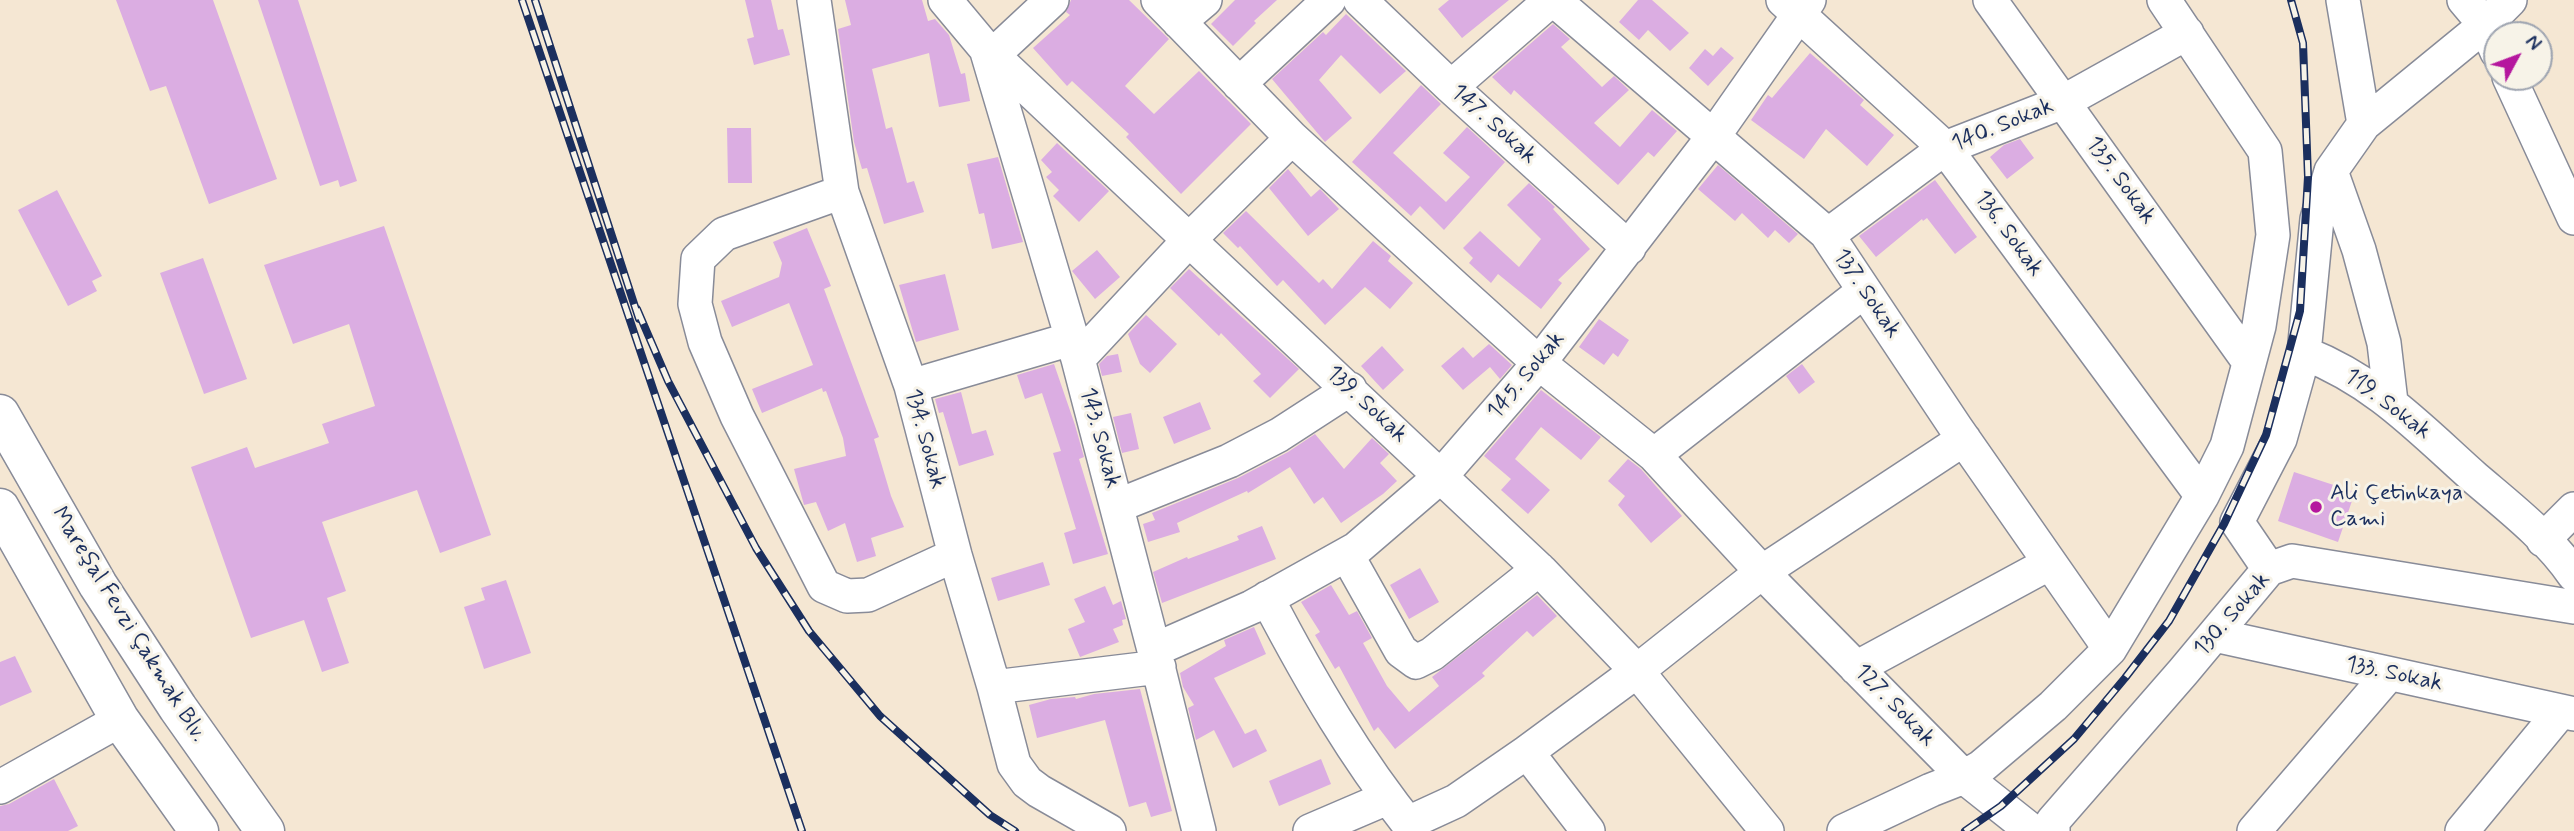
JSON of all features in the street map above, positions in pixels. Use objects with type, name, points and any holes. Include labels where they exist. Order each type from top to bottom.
[{"type":"main road","name":"Mareşal Fevzi Çakmak Blv.","points":[[0,414],[98,585],[186,719],[265,831]]},
{"type":"main road","name":"Mareşal Fevzi Çakmak Blv.","points":[[0,508],[120,720],[196,830]]},
{"type":"street","name":"134. Sokak","points":[[814,0],[842,192],[911,386],[1010,754],[1019,773],[1039,791],[1109,831]]},
{"type":"street","name":"139. Sokak","points":[[945,0],[990,52],[1539,569],[1637,671],[1767,831]]},
{"type":"street","points":[[990,52],[1052,0]]},
{"type":"street","points":[[1168,11],[1205,0]]},
{"type":"street","points":[[1239,84],[1329,0]]},
{"type":"street","name":"147. Sokak","points":[[1360,0],[1451,87],[1629,248]]},
{"type":"street","points":[[1451,87],[1552,0]]},
{"type":"street","name":"137. Sokak","points":[[1552,0],[1828,235],[1964,439],[2110,649]]},
{"type":"street","name":"135. Sokak","points":[[1990,0],[2249,362]]},
{"type":"street","points":[[1844,831],[1981,767],[2053,706],[2110,649],[2202,496],[2227,446],[2259,326],[2273,235],[2265,151],[2164,0]]},
{"type":"street","points":[[2343,0],[2364,124]]},
{"type":"street","points":[[2269,569],[2237,522],[2280,439],[2304,353],[2317,219],[2331,171],[2364,124],[2510,0]]},
{"type":"street","name":"145. Sokak","points":[[994,687],[1156,658],[1347,555],[1441,476],[1539,363],[1713,137],[1797,5]]},
{"type":"street","name":"136. Sokak","points":[[1797,5],[1945,148],[2202,496]]},
{"type":"street","name":"127. Sokak","points":[[1168,11],[1292,138],[1539,363],[1654,454],[1762,572],[1964,777],[2032,831]]},
{"type":"street","name":"140. Sokak","points":[[1828,235],[1945,148],[2063,102],[2187,33]]},
{"type":"street","name":"143. Sokak","points":[[990,52],[1117,506],[1199,831]]},
{"type":"street","points":[[2515,91],[2574,218]]},
{"type":"street","points":[[911,386],[1074,349],[1292,138]]},
{"type":"street","points":[[2331,171],[2359,250],[2384,343],[2391,401]]},
{"type":"street","points":[[842,192],[724,234],[698,259],[695,304],[705,342],[737,416],[824,586],[847,596],[868,595],[955,555]]},
{"type":"street","points":[[1654,454],[1864,291]]},
{"type":"street","name":"119. Sokak","points":[[2304,353],[2336,366],[2391,401],[2543,540],[2574,575]]},
{"type":"street","points":[[1117,506],[1229,461],[1279,435],[1350,390]]},
{"type":"street","points":[[1267,598],[1309,678],[1387,798],[1411,827],[1456,801],[1527,752],[1637,671],[1762,572],[1964,439]]},
{"type":"street","points":[[2543,540],[2574,509]]},
{"type":"street","points":[[1347,555],[1401,651],[1416,662],[1432,654],[1539,569]]},
{"type":"street","name":"130. Sokak","points":[[2053,831],[2053,821],[2269,569],[2292,561],[2574,607]]},
{"type":"street","points":[[1856,668],[2050,563]]},
{"type":"street","name":"133. Sokak","points":[[2214,635],[2568,712]]},
{"type":"street","points":[[2254,831],[2389,674]]},
{"type":"street","points":[[2462,831],[2568,712]]},
{"type":"street","points":[[0,787],[120,720]]},
{"type":"street","points":[[1527,752],[1588,831]]},
{"type":"street","points":[[1310,831],[1387,798]]},
{"type":"building","points":[[116,0],[213,0],[277,179],[209,204],[166,86],[150,91]]},
{"type":"building","points":[[258,0],[298,0],[357,181],[340,187],[338,180],[320,186]]},
{"type":"building","points":[[745,0],[771,0],[778,30],[783,29],[790,55],[754,65],[747,39],[754,37]]},
{"type":"building","points":[[845,0],[922,0],[928,21],[935,19],[949,35],[961,74],[965,73],[970,101],[939,107],[929,53],[872,69],[886,129],[892,127],[907,183],[914,181],[924,212],[884,224],[867,168],[862,169],[854,142],[838,29],[851,25]]},
{"type":"building","points":[[1071,0],[1129,0],[1169,39],[1125,86],[1154,114],[1199,71],[1251,124],[1181,194],[1126,137],[1129,134],[1072,81],[1067,86],[1033,48],[1070,15],[1066,12]]},
{"type":"building","points":[[1235,0],[1277,0],[1254,21],[1256,23],[1233,46],[1211,24]]},
{"type":"building","points":[[1449,0],[1509,0],[1462,38],[1438,9]]},
{"type":"building","points":[[1638,0],[1652,0],[1689,33],[1670,51],[1648,30],[1639,40],[1619,22]]},
{"type":"building","points":[[1346,14],[1406,71],[1380,94],[1341,55],[1319,80],[1352,118],[1325,142],[1272,79],[1323,32],[1326,35]]},
{"type":"building","points":[[1553,24],[1570,39],[1561,47],[1602,87],[1614,76],[1629,90],[1594,123],[1620,147],[1652,110],[1677,131],[1654,157],[1648,152],[1618,185],[1514,90],[1511,95],[1492,77]]},
{"type":"building","points":[[1721,47],[1734,58],[1708,86],[1689,68],[1705,49],[1713,56]]},
{"type":"building","points":[[1810,53],[1864,100],[1860,105],[1894,135],[1867,166],[1826,129],[1804,159],[1751,120],[1768,95],[1772,98]]},
{"type":"building","points":[[1421,85],[1441,104],[1393,153],[1446,202],[1470,177],[1443,153],[1467,127],[1505,162],[1444,230],[1420,206],[1411,216],[1352,162]]},
{"type":"building","points":[[727,128],[751,128],[752,183],[728,183]]},
{"type":"building","points":[[2020,139],[2034,158],[2007,179],[1990,157],[2004,145]]},
{"type":"building","points":[[1057,143],[1109,191],[1079,222],[1053,196],[1059,190],[1046,177],[1052,172],[1041,160]]},
{"type":"building","points":[[998,157],[1023,242],[992,249],[984,213],[979,214],[967,164]]},
{"type":"building","points":[[1718,165],[1798,234],[1789,243],[1775,230],[1768,238],[1742,213],[1735,221],[1698,189]]},
{"type":"building","points":[[1288,169],[1311,197],[1320,189],[1339,209],[1308,236],[1269,188]]},
{"type":"building","points":[[1935,180],[1977,237],[1955,254],[1927,218],[1923,221],[1922,219],[1876,257],[1859,236]]},
{"type":"building","points":[[1529,183],[1555,207],[1553,209],[1590,249],[1558,280],[1562,283],[1541,309],[1498,274],[1491,283],[1469,263],[1473,258],[1463,248],[1480,231],[1519,267],[1541,239],[1507,205]]},
{"type":"building","points":[[57,190],[102,276],[92,281],[97,291],[68,306],[18,210]]},
{"type":"building","points":[[1246,211],[1319,283],[1323,279],[1332,289],[1373,241],[1391,256],[1388,261],[1413,283],[1390,309],[1365,287],[1325,325],[1283,280],[1277,286],[1240,246],[1238,248],[1223,233]]},
{"type":"building","points":[[384,226],[491,535],[440,553],[417,490],[322,522],[346,591],[327,598],[349,663],[322,672],[304,620],[251,638],[191,467],[247,447],[255,468],[329,443],[322,424],[375,406],[349,324],[293,344],[264,265]]},
{"type":"building","points":[[807,228],[831,286],[824,289],[879,437],[874,439],[891,496],[904,527],[871,538],[876,556],[857,562],[845,523],[828,531],[816,502],[804,505],[794,469],[846,456],[843,438],[826,391],[823,392],[822,388],[762,413],[752,389],[813,365],[789,303],[732,327],[721,301],[779,277],[782,263],[773,242]]},
{"type":"building","points":[[1097,250],[1120,277],[1095,299],[1072,271]]},
{"type":"building","points":[[203,258],[247,379],[204,394],[160,273]]},
{"type":"building","points":[[1189,269],[1299,369],[1270,398],[1253,381],[1261,374],[1221,333],[1219,336],[1170,288]]},
{"type":"building","points":[[945,274],[959,330],[916,342],[899,285]]},
{"type":"building","points":[[1146,315],[1177,344],[1150,373],[1140,364],[1128,334]]},
{"type":"building","points":[[1599,319],[1629,340],[1618,357],[1613,353],[1604,365],[1579,347]]},
{"type":"building","points":[[1489,344],[1512,365],[1500,379],[1490,367],[1463,390],[1441,366],[1463,347],[1473,358]]},
{"type":"building","points":[[1382,346],[1404,370],[1383,390],[1361,366]]},
{"type":"building","points":[[1118,354],[1122,372],[1102,376],[1099,364],[1107,356]]},
{"type":"building","points":[[1054,364],[1075,425],[1084,457],[1079,459],[1108,554],[1073,564],[1064,533],[1076,529],[1053,453],[1061,451],[1042,393],[1025,399],[1017,375]]},
{"type":"building","points":[[1802,364],[1815,382],[1799,394],[1786,376]]},
{"type":"building","points":[[1541,390],[1601,437],[1581,460],[1541,427],[1515,459],[1550,490],[1528,514],[1501,490],[1511,479],[1484,456]]},
{"type":"building","points":[[961,392],[972,434],[986,430],[994,455],[959,466],[943,412],[939,413],[935,399]]},
{"type":"building","points":[[1200,402],[1211,429],[1174,444],[1163,417]]},
{"type":"building","points":[[1131,413],[1139,449],[1122,453],[1113,417]]},
{"type":"building","points":[[1315,434],[1344,469],[1372,438],[1389,454],[1380,463],[1397,481],[1341,523],[1323,497],[1314,504],[1290,467],[1248,493],[1247,491],[1177,523],[1180,532],[1148,542],[1143,524],[1155,520],[1152,513],[1238,478],[1288,452]]},
{"type":"building","points":[[1628,459],[1641,469],[1682,516],[1651,543],[1618,505],[1625,496],[1608,481]]},
{"type":"building","name":"Ali Çetinkaya Cami","points":[[2294,472],[2355,492],[2338,542],[2278,521]]},
{"type":"building","points":[[1262,526],[1276,559],[1162,603],[1153,572],[1187,557],[1188,559],[1239,540],[1237,536]]},
{"type":"building","points":[[1043,562],[1050,585],[998,601],[991,578]]},
{"type":"building","points":[[1420,568],[1439,602],[1409,619],[1390,585]]},
{"type":"building","points":[[506,580],[531,653],[484,669],[464,607],[485,600],[481,588]]},
{"type":"building","points":[[1331,585],[1349,615],[1357,611],[1372,638],[1363,643],[1387,686],[1409,712],[1439,686],[1432,677],[1537,595],[1557,616],[1533,637],[1527,631],[1482,673],[1485,676],[1395,749],[1378,727],[1374,731],[1339,666],[1335,669],[1315,635],[1320,632],[1301,602]]},
{"type":"building","points":[[1105,586],[1113,605],[1121,601],[1126,619],[1122,620],[1123,625],[1113,629],[1119,642],[1080,657],[1068,629],[1085,622],[1074,599]]},
{"type":"building","points":[[1254,627],[1266,654],[1214,678],[1245,734],[1256,729],[1267,751],[1233,768],[1214,730],[1196,740],[1188,708],[1194,705],[1183,687],[1180,673],[1226,646],[1224,640]]},
{"type":"building","points":[[15,656],[32,692],[0,706],[0,662]]},
{"type":"building","points":[[1140,689],[1172,811],[1151,817],[1146,802],[1129,807],[1105,720],[1037,738],[1029,705],[1051,699],[1076,699],[1094,694]]},
{"type":"building","points":[[1321,759],[1331,784],[1279,806],[1269,781]]},
{"type":"building","points":[[54,779],[78,826],[68,831],[0,831],[0,806],[9,804]]},
{"type":"railway","points":[[522,0],[802,831]]},
{"type":"railway","points":[[535,0],[639,319]]},
{"type":"railway","points":[[1965,831],[2001,806],[2074,739],[2169,621],[2224,524],[2266,435],[2300,311],[2308,177],[2303,43],[2291,0]]},
{"type":"railway","points":[[637,309],[668,381],[756,548],[809,631],[880,716],[990,815],[1015,831]]},
{"type":"place","name":"Ali Çetinkaya Cami","points":[[2316,507]]}]
